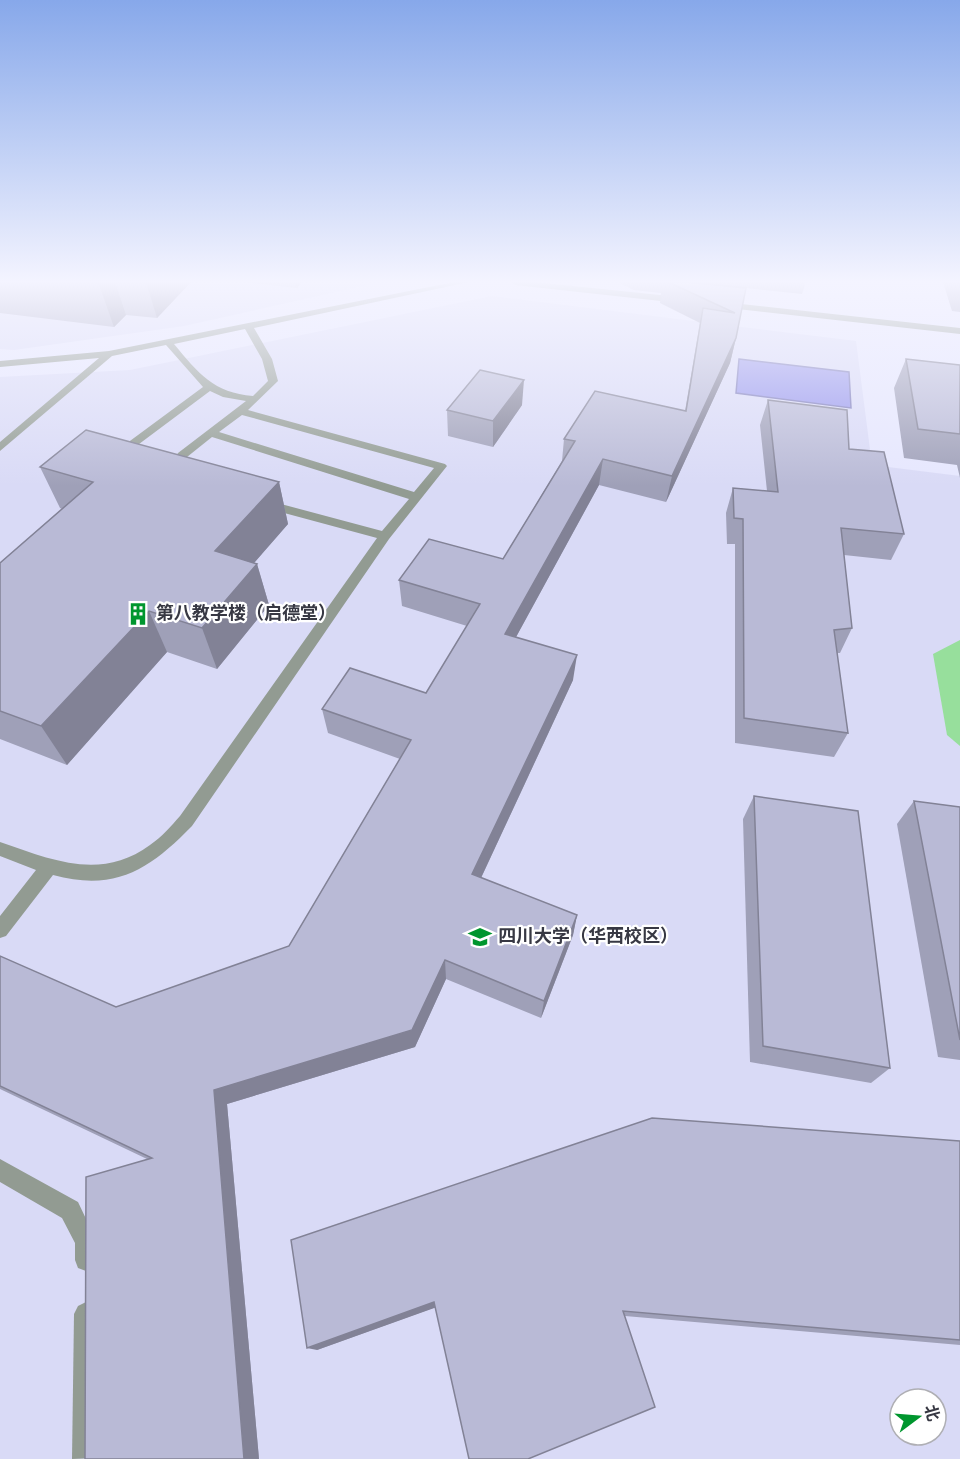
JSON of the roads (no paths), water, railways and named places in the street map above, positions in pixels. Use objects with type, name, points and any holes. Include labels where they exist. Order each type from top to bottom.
[{"type":"street","points":[[0,364],[109,354],[128,350]]},
{"type":"street","points":[[175,350],[208,388],[225,396],[256,399]]},
{"type":"street","points":[[177,480],[173,469],[182,455],[256,399],[273,381],[267,359],[262,350]]},
{"type":"street","points":[[0,448],[109,354]]},
{"type":"street","points":[[106,464],[208,388]]},
{"type":"street","points":[[0,849],[48,868],[90,875],[126,867],[156,851],[186,821],[385,536],[441,466],[238,411]]},
{"type":"street","points":[[210,433],[416,497]]},
{"type":"street","points":[[258,502],[385,536]]},
{"type":"street","points":[[0,930],[48,868]]},
{"type":"street","points":[[0,1170],[70,1210],[86,1242],[84,1458]]},
{"type":"place","name":"第八教学楼（启德堂）","points":[[138,614]]},
{"type":"place","name":"四川大学（华西校区）","points":[[480,937]]}]
